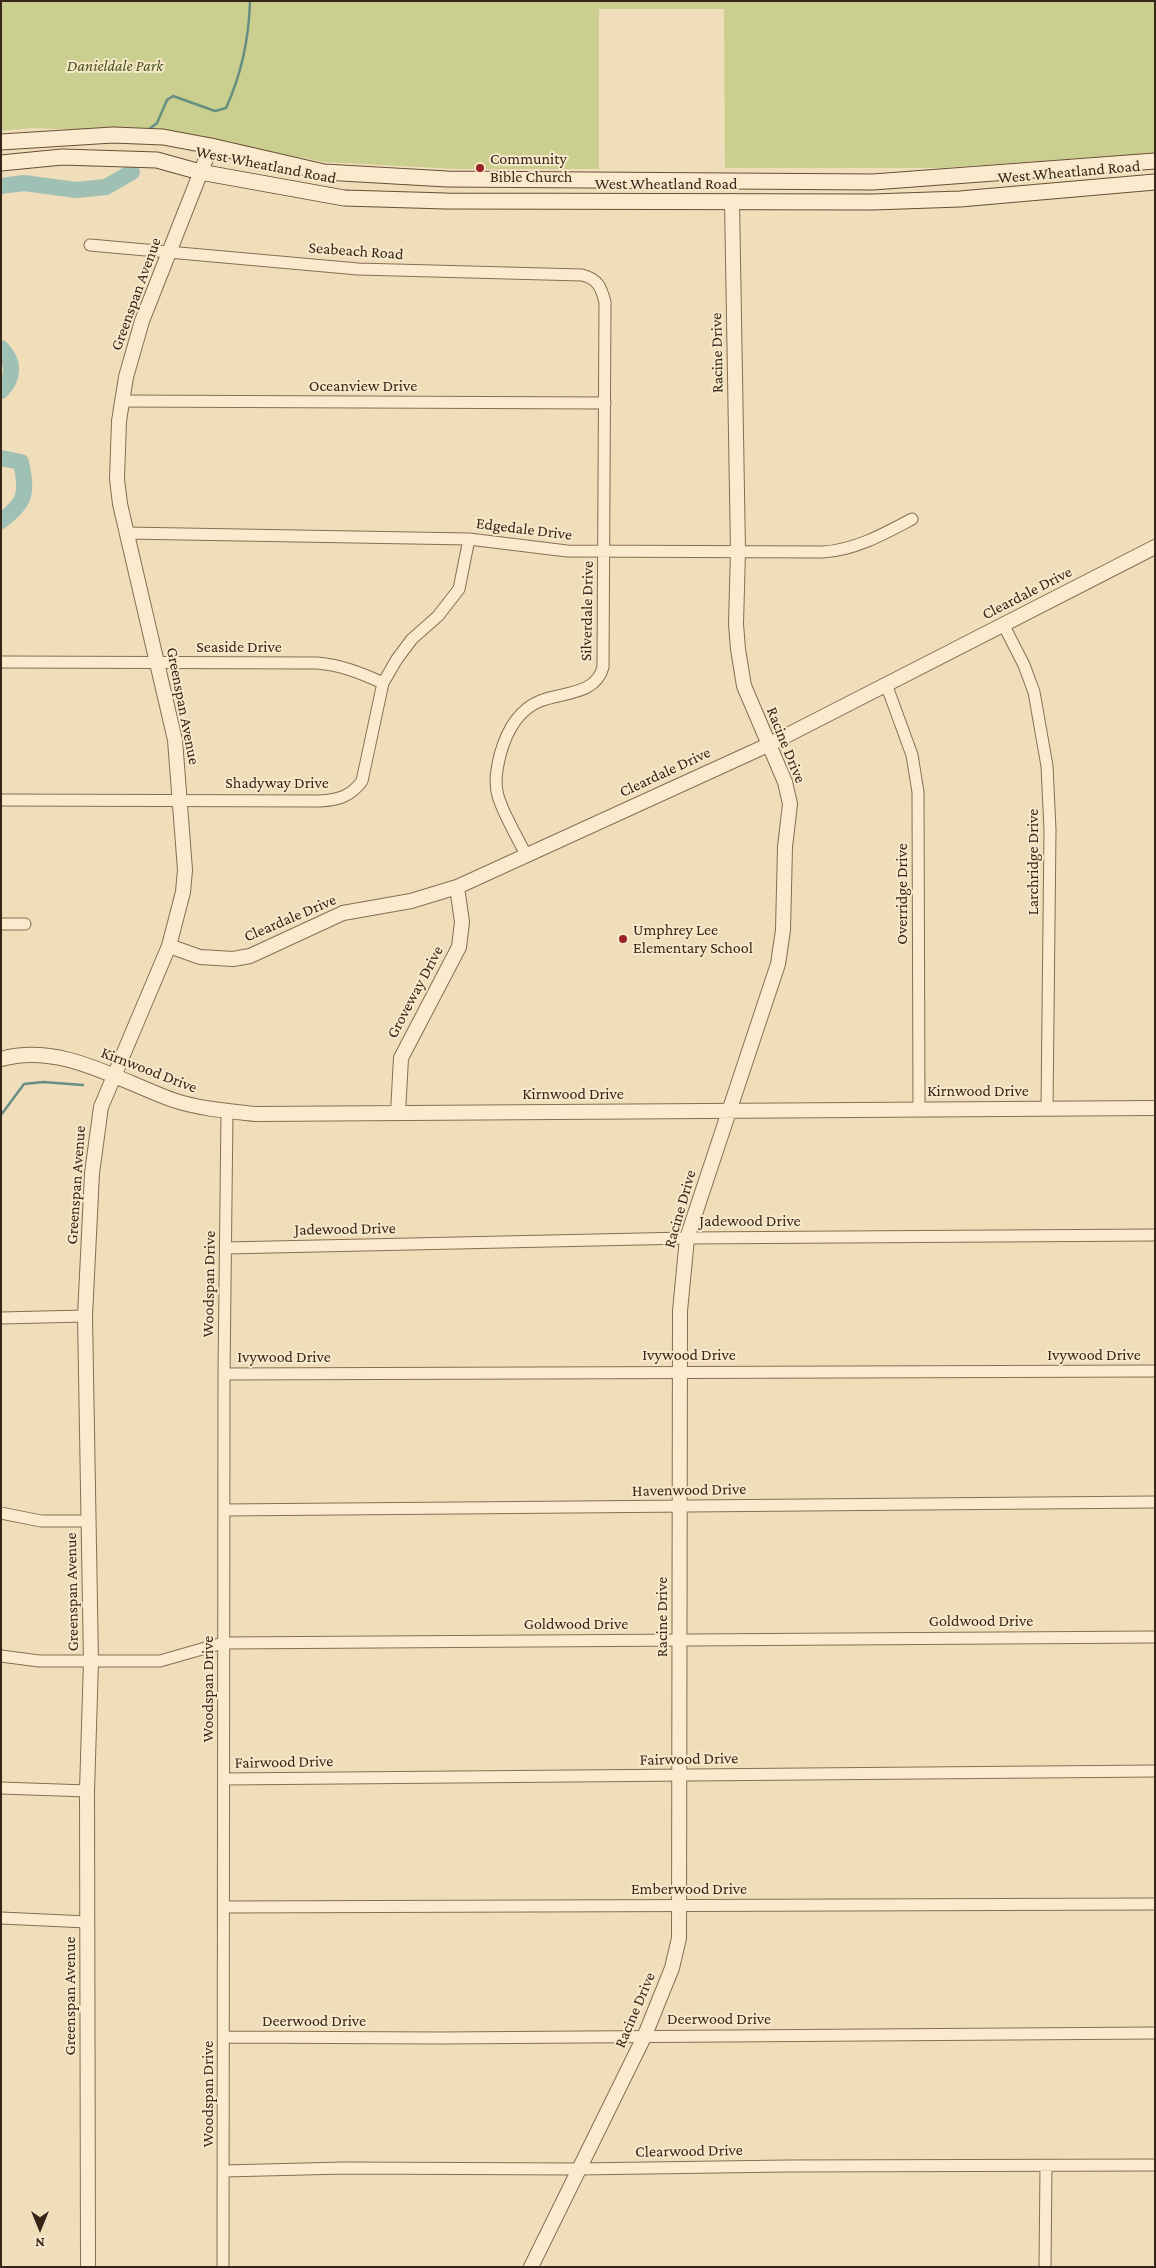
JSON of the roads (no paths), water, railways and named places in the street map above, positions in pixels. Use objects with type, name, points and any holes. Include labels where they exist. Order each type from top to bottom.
[{"type":"main road","name":"West Wheatland Road","points":[[1,142],[113,135],[163,137],[324,172],[446,179],[874,182],[1155,161]]},
{"type":"main road","points":[[112,157],[113,135]]},
{"type":"main road","name":"West Wheatland Road","points":[[1,163],[62,157],[112,157],[157,160],[200,172],[344,198],[616,202],[874,202],[960,199],[1155,182]]},
{"type":"main road","points":[[1085,166],[1085,187]]},
{"type":"main road","name":"Racine Drive","points":[[732,180],[732,201]]},
{"type":"main road","points":[[616,181],[616,202]]},
{"type":"main road","points":[[874,182],[874,202]]},
{"type":"street","name":"Greenspan Avenue","points":[[88,2267],[87,1791],[91,1662],[85,1316],[92,1173],[97,1125],[101,1107],[169,946],[183,892],[185,870],[175,740],[126,534],[117,479],[121,401],[136,338],[211,146]]},
{"type":"street","name":"Racine Drive","points":[[531,2267],[645,2035],[672,1968],[679,1938],[680,1301],[687,1238],[728,1110],[771,987],[782,948],[785,847],[790,804],[785,782],[750,703],[740,668],[736,624],[738,551],[732,201]]},
{"type":"street","name":"Seabeach Road","points":[[90,245],[414,272],[582,275],[592,277],[596,281],[605,302]]},
{"type":"street","name":"Silverdale Drive","points":[[526,855],[499,798],[496,777],[507,734],[527,710],[539,702],[588,687],[601,677],[605,654],[605,302]]},
{"type":"street","name":"Oceanview Drive","points":[[121,401],[605,403]]},
{"type":"street","name":"Edgedale Drive","points":[[126,534],[469,539],[567,552],[835,551],[874,539],[912,519]]},
{"type":"street","name":"Shadyway Drive","points":[[1,800],[325,801],[349,795],[362,781],[366,769],[384,682],[397,658],[412,639],[438,616],[459,589],[469,539]]},
{"type":"street","name":"Cleardale Drive","points":[[169,946],[200,956],[233,959],[250,956],[343,914],[411,901],[457,887],[768,745],[1155,547]]},
{"type":"street","name":"Larchridge Drive","points":[[1004,624],[1024,665],[1034,692],[1047,766],[1050,830],[1047,1108]]},
{"type":"street","name":"Seaside Drive","points":[[1,662],[334,664],[384,682]]},
{"type":"street","name":"Overridge Drive","points":[[886,684],[912,755],[918,792],[919,1109]]},
{"type":"street","name":"Groveway Drive","points":[[398,1113],[401,1058],[459,947],[462,922],[457,887]]},
{"type":"street","points":[[1,924],[25,924]]},
{"type":"street","name":"Kirnwood Drive","points":[[1,1059],[40,1056],[88,1066],[173,1100],[206,1109],[256,1114],[1155,1108]]},
{"type":"street","name":"Woodspan Drive","points":[[223,2267],[223,1643],[227,1111]]},
{"type":"street","name":"Jadewood Drive","points":[[226,1248],[687,1238],[1155,1235]]},
{"type":"street","points":[[1,1318],[85,1316]]},
{"type":"street","name":"Ivywood Drive","points":[[224,1374],[680,1371],[1155,1371]]},
{"type":"street","name":"Havenwood Drive","points":[[224,1510],[1155,1502]]},
{"type":"street","points":[[1,1513],[41,1520],[88,1520]]},
{"type":"street","name":"Goldwood Drive","points":[[1,1656],[39,1662],[160,1661],[223,1643],[1155,1636]]},
{"type":"street","name":"Fairwood Drive","points":[[224,1779],[1155,1771]]},
{"type":"street","points":[[1,1788],[87,1791]]},
{"type":"street","name":"Emberwood Drive","points":[[224,1907],[1155,1904]]},
{"type":"street","points":[[1,1918],[87,1922]]},
{"type":"street","name":"Deerwood Drive","points":[[224,2037],[441,2038],[645,2035],[1155,2033]]},
{"type":"street","name":"Clearwood Drive","points":[[224,2171],[344,2168],[578,2169],[788,2166],[1155,2165]]},
{"type":"street","points":[[1045,2267],[1046,2166]]},
{"type":"waterway","points":[[148,130],[157,123],[167,100],[173,96],[215,111],[226,108],[244,56],[250,1]]},
{"type":"waterway","points":[[1,186],[24,183],[76,190],[106,187],[132,172]]},
{"type":"waterway","points":[[1,348],[8,358],[11,369],[9,380],[1,391]]},
{"type":"waterway","points":[[1,458],[21,462],[24,481],[23,496],[20,502],[1,521]]},
{"type":"waterway","points":[[1,1115],[24,1084],[43,1082],[83,1085]]},
{"type":"place","name":"Community Bible Church","points":[[480,168]]},
{"type":"place","name":"Umphrey Lee Elementary School","points":[[623,939]]},
{"type":"park label","name":"Danieldale Park","points":[[115,66]]}]
